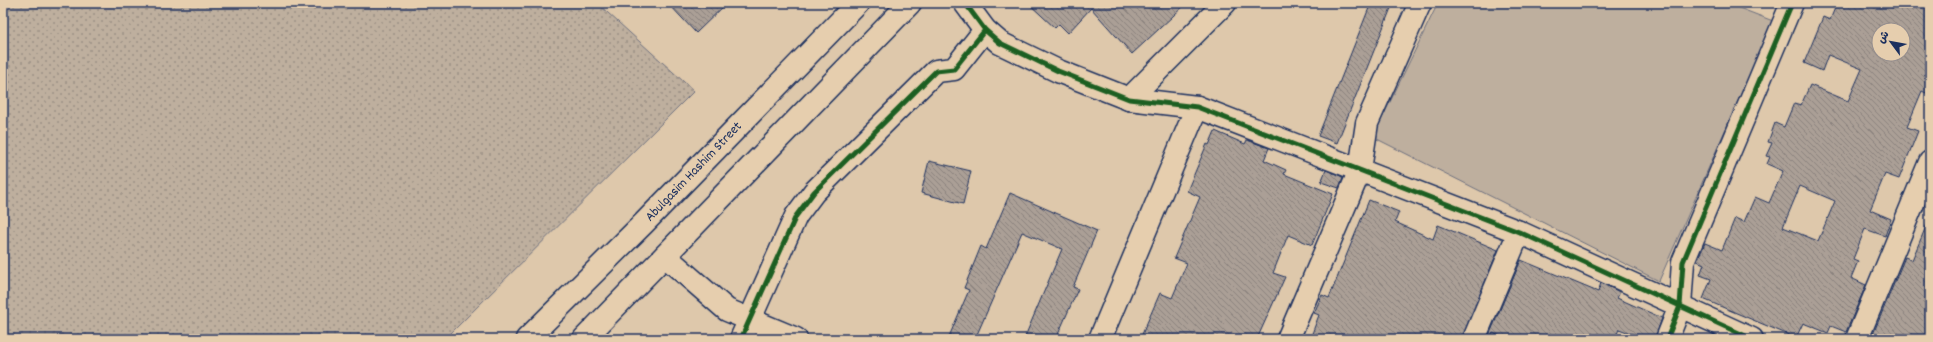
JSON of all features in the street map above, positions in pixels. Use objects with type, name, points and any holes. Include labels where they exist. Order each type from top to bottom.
[{"type":"street","name":"Abulgasim Hashim Street","points":[[527,339],[644,223],[858,3]]},
{"type":"street","points":[[584,339],[910,3]]},
{"type":"street","points":[[965,3],[985,30],[1000,43],[1058,71],[1129,99],[1197,107],[1519,232],[1752,339]]},
{"type":"street","points":[[1129,99],[1225,3]]},
{"type":"street","points":[[1288,339],[1360,170],[1367,123],[1420,3]]},
{"type":"street","points":[[1667,339],[1680,306],[1683,262],[1792,3]]},
{"type":"street","points":[[745,329],[796,216],[814,192],[936,71],[954,69],[985,30]]},
{"type":"street","points":[[1100,339],[1197,107]]},
{"type":"street","points":[[1857,339],[1930,162]]},
{"type":"street","points":[[1474,339],[1519,232]]},
{"type":"street","points":[[665,256],[727,310],[745,329],[796,339]]},
{"type":"shaded area","points":[[3,3],[597,3],[694,91],[445,339],[3,339]]},
{"type":"shaded area","points":[[1438,3],[1726,3],[1773,21],[1659,281],[1373,137]]},
{"type":"building","points":[[668,3],[727,3],[696,33]]},
{"type":"building","points":[[1028,3],[1187,3],[1132,54],[1091,8],[1068,33],[1059,24],[1055,28]]},
{"type":"building","points":[[1371,3],[1393,3],[1337,143],[1318,136]]},
{"type":"building","points":[[1837,3],[1930,3],[1930,95],[1922,91],[1907,127],[1918,131],[1899,179],[1885,174],[1870,210],[1891,219],[1885,236],[1865,229],[1853,259],[1858,261],[1851,278],[1866,285],[1846,332],[1831,326],[1828,333],[1803,323],[1796,338],[1703,299],[1711,279],[1700,275],[1704,264],[1697,261],[1705,243],[1722,250],[1735,218],[1744,222],[1755,197],[1769,203],[1783,171],[1767,164],[1770,157],[1766,156],[1772,143],[1768,142],[1775,123],[1784,127],[1794,103],[1801,105],[1810,85],[1848,101],[1862,69],[1828,55],[1822,71],[1804,63],[1823,17],[1830,20]],"holes":[[[1800,186],[1835,201],[1818,241],[1783,227]]]},
{"type":"building","points":[[1215,131],[1245,144],[1247,140],[1269,148],[1264,160],[1286,170],[1284,174],[1333,194],[1312,245],[1288,235],[1273,273],[1285,277],[1257,339],[1140,339],[1160,293],[1172,298],[1187,263],[1174,258],[1200,197],[1187,191],[1207,144],[1209,145]]},
{"type":"building","points":[[929,161],[971,171],[963,204],[921,193]]},
{"type":"building","points":[[1326,170],[1343,177],[1339,188],[1321,182]]},
{"type":"building","points":[[1010,193],[1097,231],[1073,287],[1078,289],[1056,339],[1024,339],[1062,249],[1022,232],[975,339],[948,339],[969,290],[964,288],[981,246],[986,249]]},
{"type":"building","points":[[1369,200],[1399,212],[1395,222],[1433,239],[1438,225],[1498,250],[1462,339],[1310,339],[1319,315],[1314,313],[1322,295],[1329,298]]},
{"type":"building","points":[[1930,217],[1930,339],[1871,339],[1905,257],[1912,260]]},
{"type":"building","points":[[1521,260],[1598,292],[1601,283],[1620,292],[1617,298],[1662,318],[1655,339],[1646,339],[1619,329],[1615,339],[1506,339],[1493,333],[1490,339],[1488,338]]},
{"type":"cycle path","points":[[965,3],[985,30],[1000,43],[1058,71],[1129,99],[1197,107],[1519,232],[1752,339]]},
{"type":"cycle path","points":[[1667,339],[1680,306],[1683,262],[1792,3]]},
{"type":"cycle path","points":[[741,339],[796,216],[814,192],[936,71],[954,69],[985,30]]}]
